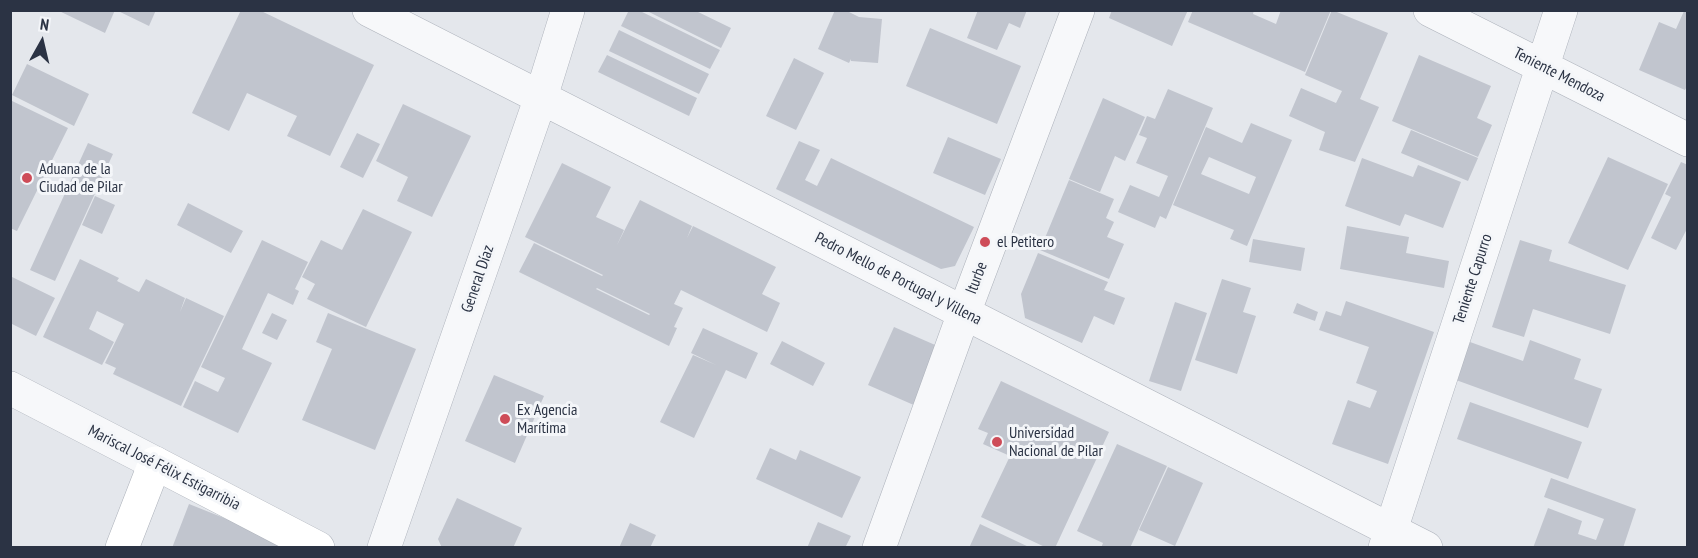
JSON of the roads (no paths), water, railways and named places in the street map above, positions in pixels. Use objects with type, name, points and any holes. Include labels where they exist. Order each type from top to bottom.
[{"type":"main road","points":[[122,548],[155,463]]},
{"type":"main road","name":"Mariscal José Félix Estigarribia","points":[[155,463],[318,548]]},
{"type":"street","name":"Pedro Mello de Portugal y Villena","points":[[369,10],[964,313],[1388,538],[1426,548]]},
{"type":"street","name":"General Díaz","points":[[384,548],[541,97],[568,10]]},
{"type":"street","name":"Iturbe","points":[[879,548],[964,313],[1078,10]]},
{"type":"street","name":"Teniente Mendoza","points":[[1430,10],[1688,140]]},
{"type":"street","name":"Teniente Capurro","points":[[1388,538],[1562,10]]},
{"type":"street","name":"Mariscal José Félix Estigarribia","points":[[10,388],[155,463]]},
{"type":"place","name":"Aduana de la Ciudad de Pilar","points":[[27,178]]},
{"type":"place","name":"el Petitero","points":[[985,242]]},
{"type":"place","name":"Ex Agencia Marítima","points":[[505,419]]},
{"type":"place","name":"Universidad Nacional de Pilar","points":[[997,442]]}]
